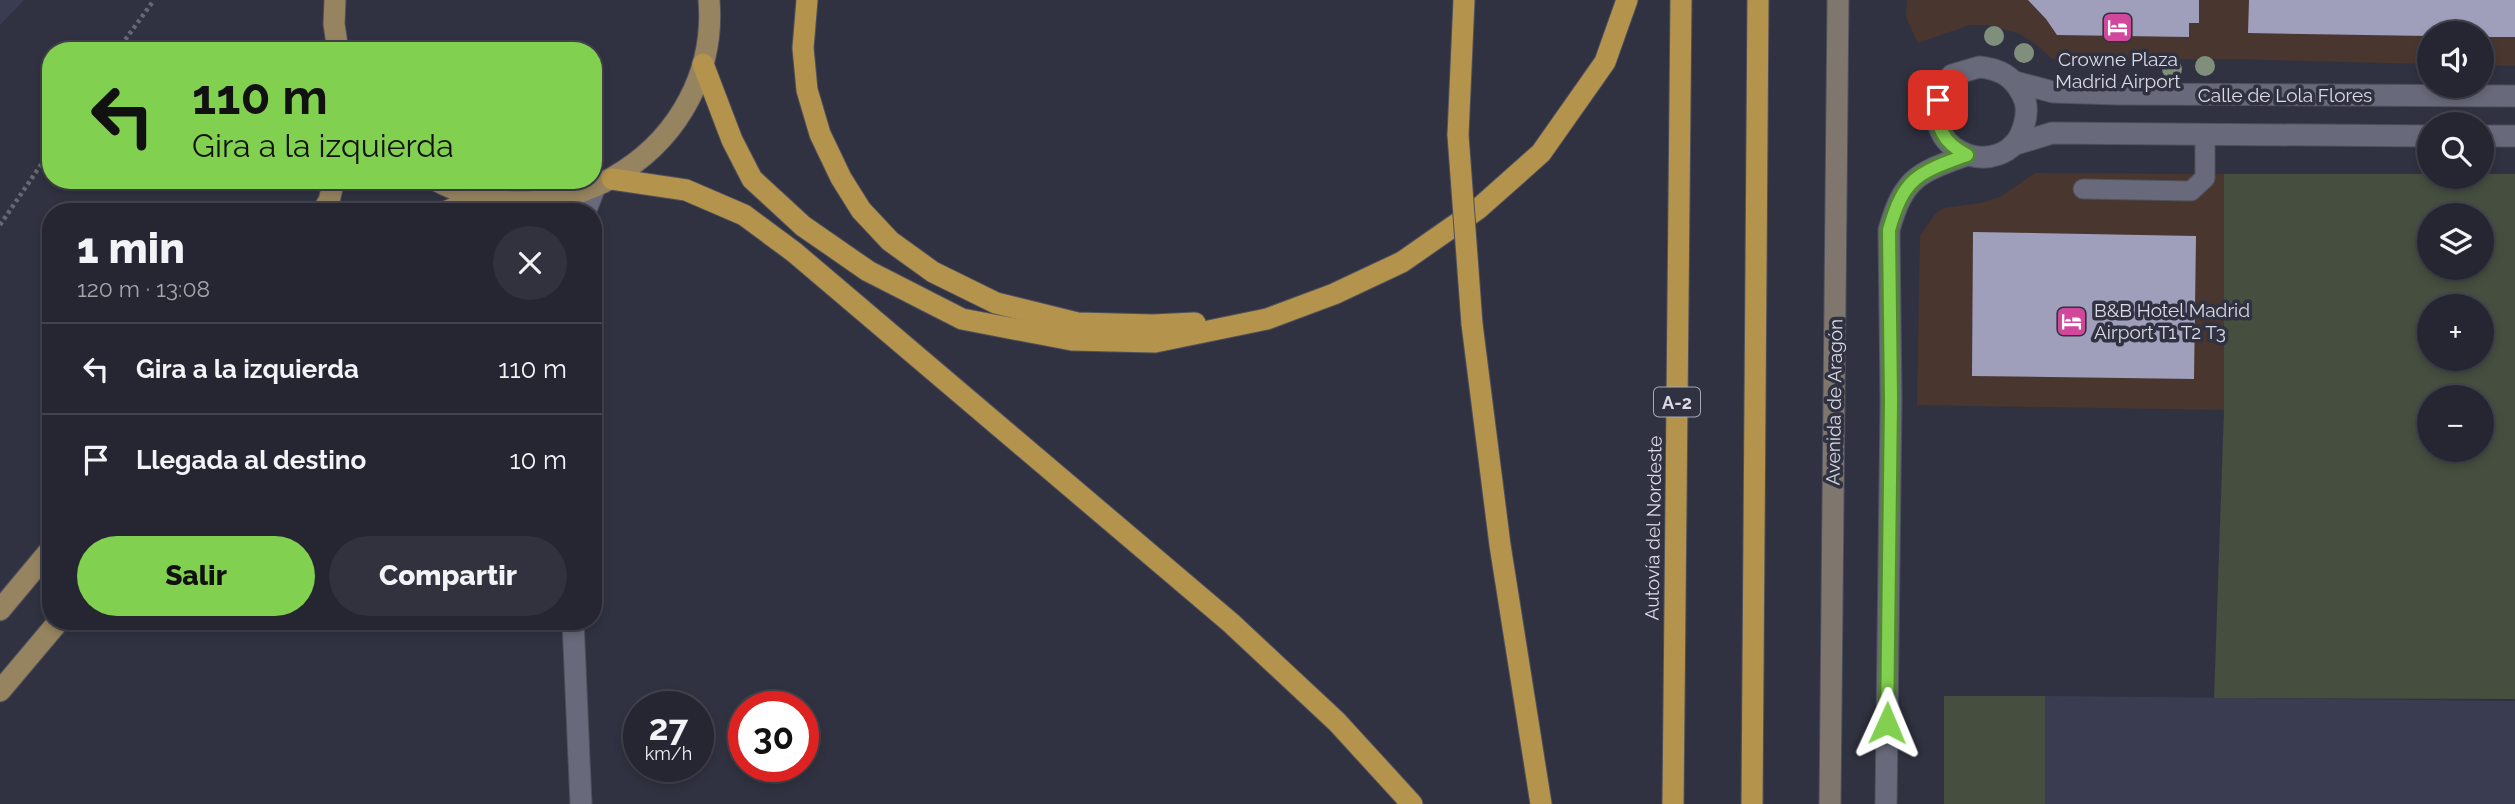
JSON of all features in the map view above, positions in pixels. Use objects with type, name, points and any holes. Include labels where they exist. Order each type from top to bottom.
[{"type":"highway","points":[[807,0],[804,59],[807,90],[820,134],[841,178],[861,210],[890,242],[933,272],[996,303],[1077,323],[1153,325],[1267,319]]},
{"type":"highway","points":[[1464,0],[1458,135],[1472,324],[1500,545],[1541,804]]},
{"type":"highway","points":[[703,64],[732,140],[751,179],[803,226],[868,271],[961,319],[1072,340],[1155,342],[1267,319],[1334,294],[1402,262],[1478,209],[1541,153],[1605,62],[1627,0]]},
{"type":"highway","name":"Autovía del Nordeste","points":[[1673,804],[1681,0]]},
{"type":"highway","points":[[1752,804],[1758,0]]},
{"type":"highway","points":[[604,183],[686,190],[744,215],[794,252],[1231,623],[1337,722],[1412,804]]},
{"type":"main road","points":[[335,0],[337,42]]},
{"type":"main road","points":[[604,183],[643,158],[669,131],[690,99],[703,64],[709,34],[710,1]]},
{"type":"main road","points":[[459,189],[505,203]]},
{"type":"main road","points":[[540,203],[589,189]]},
{"type":"main road","points":[[466,203],[480,197]]},
{"type":"main road","points":[[0,610],[42,559]]},
{"type":"main road","points":[[0,691],[51,630]]},
{"type":"street","name":"Avenida de Aragón","points":[[1830,804],[1838,0]]},
{"type":"street","points":[[1979,67],[1992,68],[2005,73],[2015,82],[2025,97],[2027,114],[2023,131],[2013,145],[1996,156],[1976,158],[1955,149],[1945,139],[1936,113],[1938,100],[1952,75],[1979,67]]},
{"type":"street","name":"Calle de Lola Flores","points":[[2015,82],[2053,92],[2118,94],[2515,96]]},
{"type":"street","name":"Calle de Lola Flores","points":[[2013,145],[2052,134],[2417,135]]},
{"type":"street","points":[[2494,136],[2515,136]]},
{"type":"street","points":[[1886,804],[1891,401],[1889,230],[1896,207],[1907,186],[1921,173],[1967,155]]},
{"type":"street","points":[[573,630],[581,804]]},
{"type":"lane","points":[[2083,189],[2191,191],[2205,178],[2205,134]]},
{"type":"path","points":[[123,42],[153,0]]},
{"type":"path","points":[[0,225],[42,163]]},
{"type":"shaded area","points":[[0,0],[24,0],[0,25]]},
{"type":"shaded area","points":[[1907,0],[2515,0],[2515,66],[2494,65],[2494,21],[2417,21],[2417,64],[2231,59],[2052,59],[2018,33],[1987,25],[1970,25],[1918,43],[1906,17]]},
{"type":"shaded area","name":"B&B Hotel Madrid Airport T1 T2 T3","points":[[2035,173],[2224,174],[2224,410],[1917,405],[1920,236],[1936,213],[1944,208],[1981,203],[2000,197]]},
{"type":"shaded area","points":[[2045,696],[2515,701],[2515,804],[2042,804]]},
{"type":"green space","points":[[2224,174],[2417,174],[2417,189],[2494,189],[2494,174],[2515,174],[2515,699],[2214,698],[2224,410]]},
{"type":"green space","points":[[1944,696],[2045,696],[2045,804],[1944,804]]},
{"type":"building","points":[[2028,0],[2199,0],[2199,23],[2189,23],[2189,37],[2057,35]]},
{"type":"building","points":[[2249,0],[2515,0],[2515,37],[2494,37],[2494,21],[2417,21],[2417,36],[2248,33]]},
{"type":"building","points":[[1973,232],[2196,236],[2194,379],[1972,376]]},
{"type":"place","name":"Crowne Plaza Madrid Airport","points":[[2118,28]]},
{"type":"place","name":"B&B Hotel Madrid Airport T1 T2 T3","points":[[2071,321]]},
{"type":"route","points":[[1887,723],[1891,401],[1889,230],[1896,207],[1907,186],[1921,173],[1967,155],[1955,149],[1945,139],[1936,113],[1938,100]]}]
